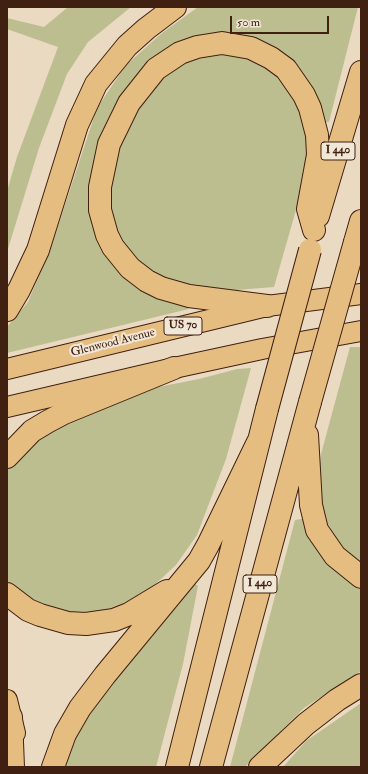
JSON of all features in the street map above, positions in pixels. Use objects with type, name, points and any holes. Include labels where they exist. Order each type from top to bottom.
[{"type":"highway","points":[[7,310],[23,284],[38,250],[74,131],[96,84],[127,46],[146,29],[175,7]]},
{"type":"highway","points":[[267,306],[189,296],[161,288],[147,281],[130,268],[113,247],[107,235],[101,216],[100,187],[109,144],[129,103],[156,69],[184,51],[222,43],[251,48],[271,58],[286,69],[304,95],[310,108],[317,135],[318,155],[308,209],[312,240]]},
{"type":"highway","name":"I 440","points":[[177,767],[258,442],[312,240],[361,72]]},
{"type":"highway","name":"I 440","points":[[211,767],[358,231]]},
{"type":"highway","name":"Glenwood Avenue","points":[[7,369],[267,306],[361,294]]},
{"type":"highway","points":[[7,407],[262,349],[361,331]]},
{"type":"highway","points":[[7,457],[32,431],[47,422],[64,413],[174,368]]},
{"type":"highway","points":[[308,409],[311,506],[317,530],[335,556],[361,577]]},
{"type":"highway","points":[[52,767],[65,734],[80,708],[105,675],[189,575],[208,545],[258,442]]},
{"type":"highway","points":[[7,594],[28,610],[47,618],[68,623],[94,623],[114,620],[129,614],[154,600],[189,575]]},
{"type":"highway","points":[[260,767],[306,724],[337,700],[361,685]]},
{"type":"highway","points":[[9,708],[13,767]]},
{"type":"highway","points":[[9,708],[24,767]]},
{"type":"green space","points":[[68,7],[131,7],[88,42],[67,74],[39,148],[7,252],[7,191],[17,157],[58,47],[7,29],[7,18],[44,27]]},
{"type":"green space","points":[[198,7],[358,7],[329,122],[326,122],[309,82],[285,55],[239,36],[132,84],[92,221],[189,309],[7,353],[7,327],[28,302],[51,247],[97,108],[126,65],[162,33]]},
{"type":"green space","points":[[212,52],[245,55],[270,67],[299,101],[310,138],[308,168],[274,287],[212,292],[165,283],[120,246],[106,191],[128,116],[164,71]]},
{"type":"green space","points":[[350,347],[361,347],[361,568],[352,562],[326,527],[319,508],[318,482],[321,454]]},
{"type":"green space","points":[[251,368],[226,459],[197,535],[176,565],[150,589],[118,608],[79,615],[55,613],[22,598],[7,584],[7,467],[9,463],[66,418],[153,388],[199,379],[237,369]]},
{"type":"green space","points":[[306,518],[361,585],[361,671],[304,708],[245,767],[230,767],[295,520]]},
{"type":"green space","points":[[194,583],[198,586],[183,664],[156,767],[59,767],[84,714]]},
{"type":"green space","points":[[361,703],[361,767],[283,767],[306,741]]}]
